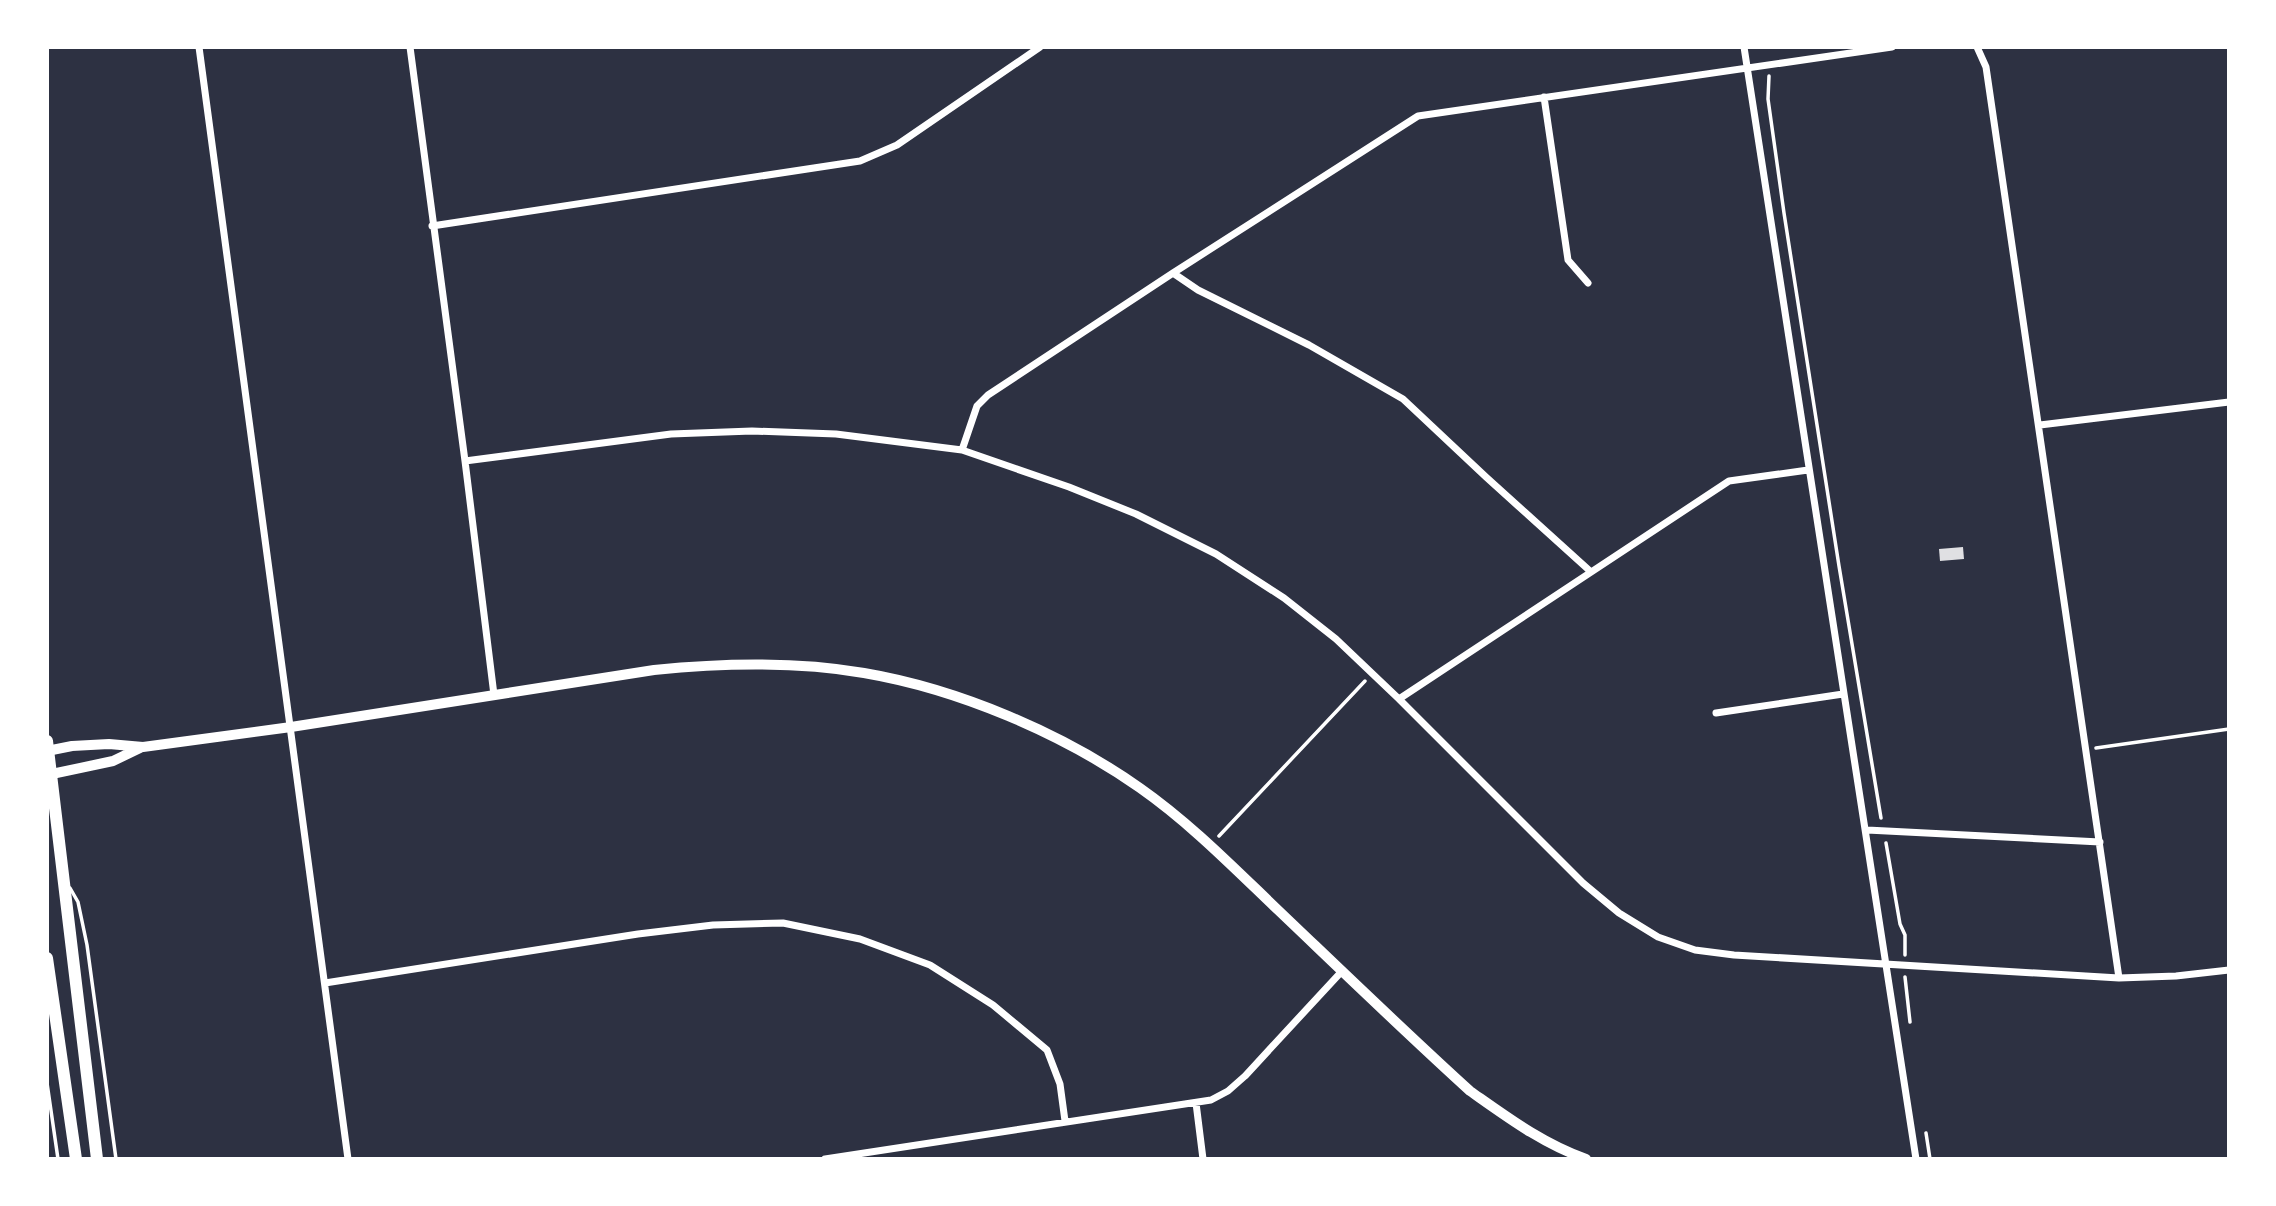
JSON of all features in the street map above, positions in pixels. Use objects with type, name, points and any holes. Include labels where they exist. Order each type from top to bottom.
[{"type":"highway","points":[[48,747],[49,775],[97,1159]]},
{"type":"highway","points":[[47,958],[76,1159]]},
{"type":"main road","points":[[48,747],[109,744],[143,747],[708,664],[785,665],[864,673],[943,692],[1012,718],[1074,747],[1140,788],[1210,845],[1470,1091],[1517,1125],[1569,1153],[1586,1159]]},
{"type":"main road","points":[[49,775],[113,761],[143,747]]},
{"type":"street","points":[[199,47],[348,1159]]},
{"type":"street","points":[[410,47],[494,695]]},
{"type":"street","points":[[432,226],[860,161],[897,145],[1040,47]]},
{"type":"street","points":[[1744,47],[1916,1159]]},
{"type":"street","points":[[962,450],[976,406],[988,395],[1173,272],[1418,116],[1892,47]]},
{"type":"street","points":[[1978,47],[1986,67],[2119,978]]},
{"type":"street","points":[[1544,97],[1568,260],[1588,283]]},
{"type":"street","points":[[1173,272],[1198,290],[1309,345],[1403,399],[1590,571]]},
{"type":"street","points":[[2040,425],[2229,402]]},
{"type":"street","points":[[465,461],[671,434],[752,431],[836,434],[962,450],[1069,487],[1125,510],[1216,554],[1284,598],[1336,639],[1399,699],[1583,883],[1619,913],[1658,937],[1695,950],[1734,955],[2119,978],[2176,976],[2229,970]]},
{"type":"street","points":[[1399,699],[1729,481],[1808,470]]},
{"type":"street","points":[[1716,713],[1843,694]]},
{"type":"street","points":[[1867,830],[2100,842]]},
{"type":"street","points":[[325,983],[638,934],[713,925],[783,923],[860,939],[930,965],[993,1005],[1047,1050],[1060,1084],[1065,1121]]},
{"type":"street","points":[[825,1159],[1211,1100],[1228,1091],[1245,1076],[1342,971]]},
{"type":"street","points":[[1196,1103],[1203,1159]]},
{"type":"lane","points":[[63,878],[78,902],[87,945],[116,1159]]},
{"type":"lane","points":[[47,1083],[58,1159]]},
{"type":"path","points":[[1767,64],[1768,99],[1784,213],[1839,566],[1883,831],[1900,924],[1905,935],[1911,1033]]},
{"type":"path","points":[[1210,845],[1371,674]]},
{"type":"path","points":[[2087,750],[2229,729]]},
{"type":"path","points":[[1925,1127],[1930,1159]]},
{"type":"building","points":[[1963,547],[1964,559],[1940,561],[1939,549]]}]
